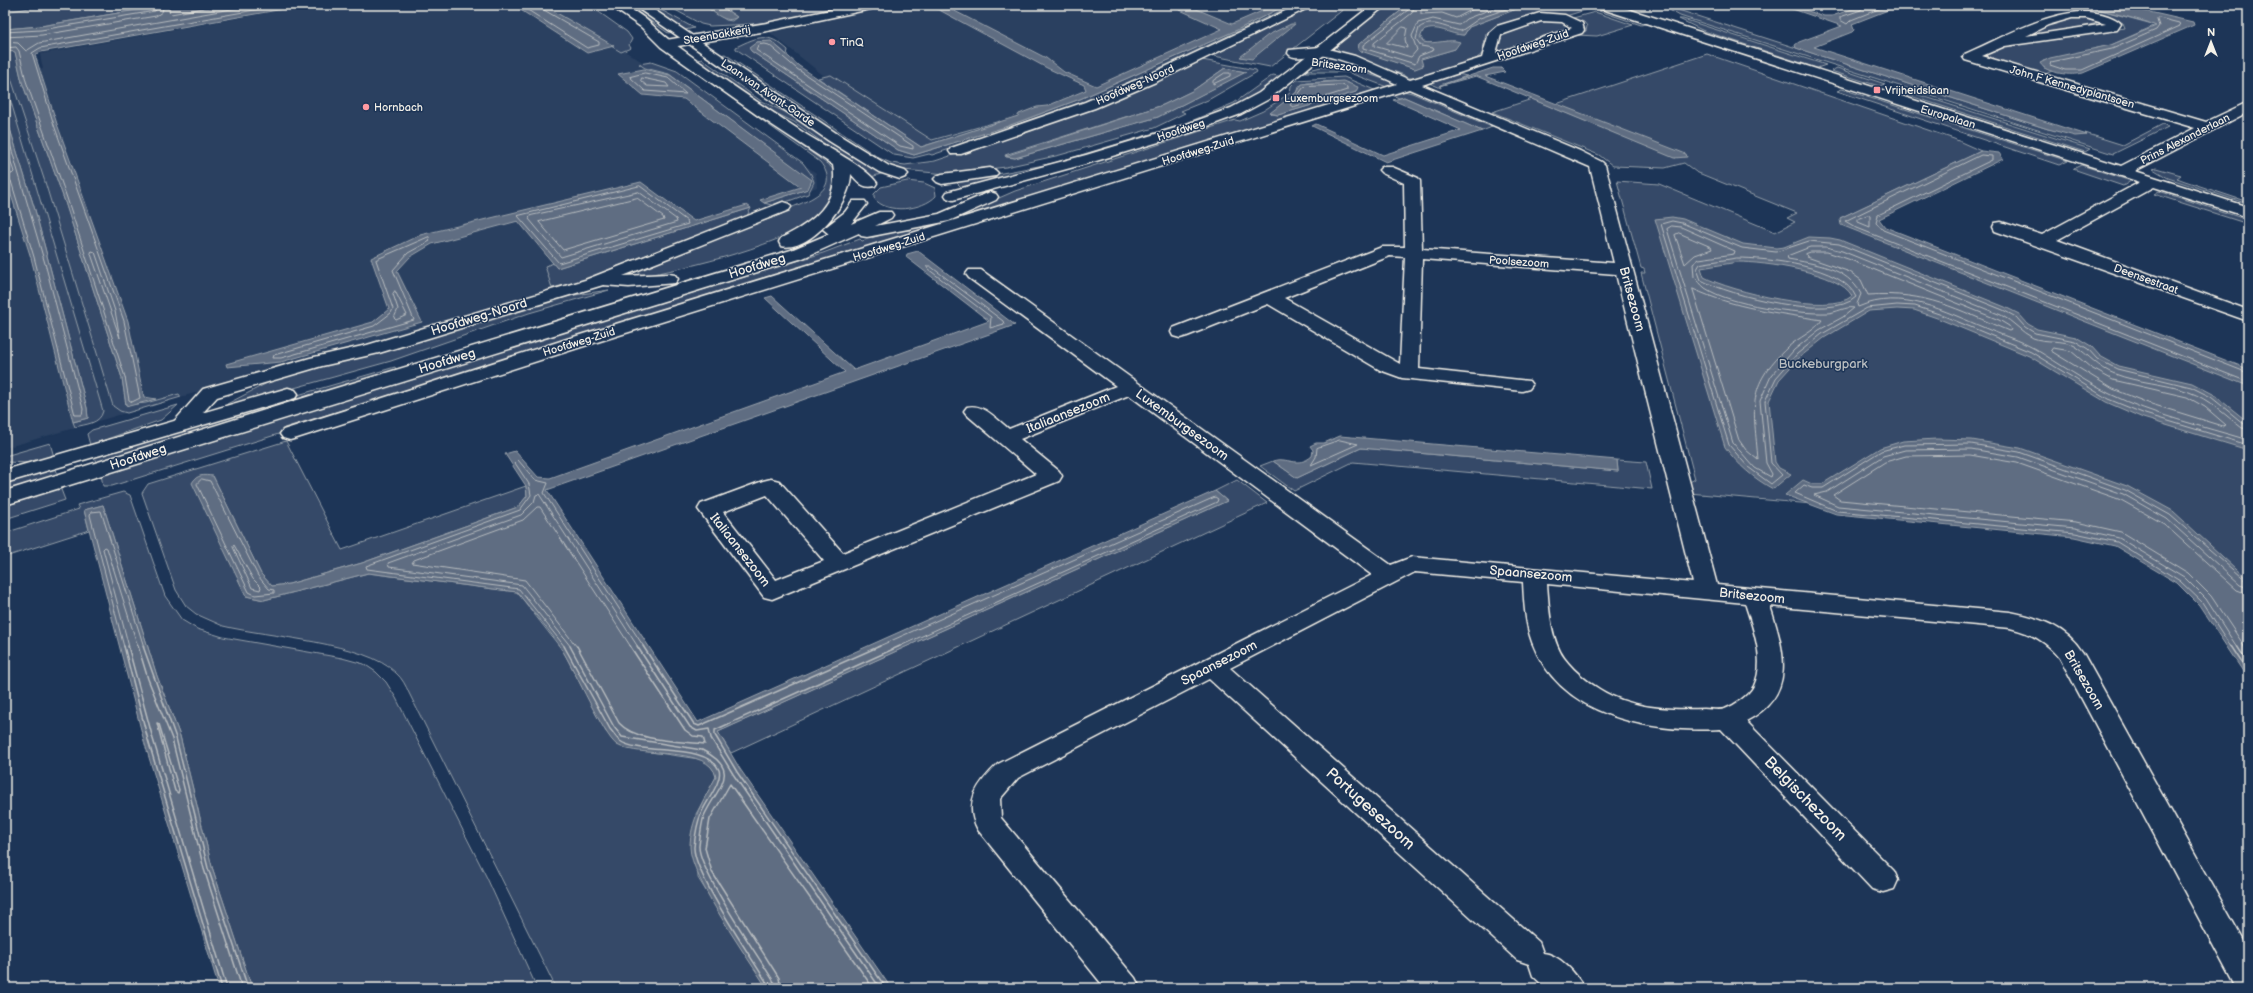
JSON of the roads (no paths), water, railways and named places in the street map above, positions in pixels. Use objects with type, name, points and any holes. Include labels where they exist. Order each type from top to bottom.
[{"type":"street","name":"Laan van Avant-Garde","points":[[615,5],[645,24],[666,44],[762,112],[841,163],[856,170],[869,183]]},
{"type":"street","name":"Laan van Avant-Garde","points":[[639,5],[697,43],[834,138],[884,169],[900,174]]},
{"type":"street","name":"Steenbakkerij","points":[[666,44],[697,43],[871,5]]},
{"type":"street","name":"Hoofdweg-Noord","points":[[956,151],[1090,106],[1308,5]]},
{"type":"street","name":"Hoofdweg","points":[[953,195],[1080,161],[1187,129],[1236,111],[1264,96],[1380,5]]},
{"type":"street","name":"Europalaan","points":[[1603,5],[1954,119],[2154,181],[2248,212]]},
{"type":"street","points":[[1628,13],[1648,7]]},
{"type":"street","name":"John F Kennedyplantsoen","points":[[2002,43],[2105,29],[2113,27],[2115,24],[2090,14],[2065,13],[1970,57],[2208,127]]},
{"type":"street","name":"Hoofdweg-Zuid","points":[[290,434],[581,341],[1410,85],[1488,60],[1566,35],[1578,30],[1578,26],[1565,19],[1540,17],[1501,29],[1495,33],[1492,39],[1488,60]]},
{"type":"street","points":[[1289,57],[1311,39]]},
{"type":"street","name":"Steenbakkerij","points":[[678,52],[697,43]]},
{"type":"street","name":"Britsezoom","points":[[1289,57],[1320,51],[1350,59],[1580,156],[1597,165],[1707,592],[2010,620],[2030,624],[2059,639],[2070,653],[2248,979]]},
{"type":"street","name":"Britsezoom","points":[[1289,57],[1308,62],[1377,71]]},
{"type":"street","name":"Hoofdweg","points":[[900,174],[929,176],[1024,167],[1102,146],[1201,115],[1230,101],[1248,88]]},
{"type":"street","name":"Prins Alexanderlaan","points":[[2122,171],[2248,106]]},
{"type":"street","points":[[792,248],[878,229],[943,218],[982,200],[1073,169],[1080,161]]},
{"type":"street","points":[[792,248],[816,226],[835,205],[843,179],[841,163]]},
{"type":"street","points":[[1387,170],[1412,181],[1414,254],[1409,374]]},
{"type":"street","points":[[900,174],[869,183],[857,193],[856,199],[859,204],[872,212],[885,215],[905,216],[928,212],[945,204],[953,195],[952,186],[929,176]]},
{"type":"street","points":[[2044,241],[2154,181]]},
{"type":"street","name":"Hoofdweg","points":[[11,473],[478,339],[669,279],[792,248],[816,235],[836,227],[855,212],[859,204]]},
{"type":"street","name":"Hoofdweg-Noord","points":[[181,425],[210,393],[317,362],[379,347],[600,280],[783,207]]},
{"type":"street","name":"Hoofdweg","points":[[5,498],[792,248],[885,215]]},
{"type":"street","name":"Deensestraat","points":[[2001,228],[2044,241],[2248,316]]},
{"type":"street","name":"Poolsezoom","points":[[1180,332],[1268,296],[1388,251],[1624,269]]},
{"type":"street","name":"Luxemburgsezoom","points":[[975,274],[1388,575]]},
{"type":"street","points":[[600,280],[629,282],[669,279]]},
{"type":"street","points":[[1268,296],[1387,366],[1409,374],[1522,385]]},
{"type":"street","name":"Italiaansezoom","points":[[1006,437],[1130,388]]},
{"type":"street","name":"Italiaansezoom","points":[[839,563],[771,486],[709,509],[772,591],[1051,476],[974,411]]},
{"type":"street","name":"Spaansezoom","points":[[1124,988],[988,822],[983,806],[989,790],[1008,771],[1412,564],[1534,574],[1707,592]]},
{"type":"street","points":[[1534,574],[1539,631],[1550,655],[1565,675],[1602,701],[1638,714],[1674,720],[1727,718],[1752,706],[1766,688],[1772,666],[1768,642],[1755,597]]},
{"type":"street","name":"Portugesezoom","points":[[1212,667],[1568,988]]},
{"type":"street","name":"Belgischezoom","points":[[1727,718],[1883,880]]},
{"type":"water","points":[[166,5],[306,5],[41,52],[35,55],[57,124],[128,321],[144,397],[156,399],[129,406],[126,405],[122,378],[64,199],[22,82],[15,52],[5,51],[5,29],[41,26]]},
{"type":"water","points":[[513,5],[543,5],[614,46],[587,53]]},
{"type":"water","points":[[704,5],[719,5],[737,17],[733,19],[724,19]]},
{"type":"water","points":[[930,5],[943,5],[1046,58],[1064,72],[1096,86],[1222,29],[1169,5],[1187,5],[1232,24],[1276,5],[1286,5],[1237,30],[1080,99],[1005,127],[914,155],[898,150],[751,51],[749,48],[757,42],[771,41],[799,66],[921,147],[1018,116],[1019,114],[1037,107],[1047,106],[1086,90],[1084,85],[1047,68]]},
{"type":"water","points":[[1408,5],[1527,5],[1469,27],[1464,35],[1439,29],[1428,29],[1423,31],[1420,38],[1423,42],[1460,42],[1455,49],[1421,59],[1423,66],[1415,69],[1358,50],[1359,44]]},
{"type":"water","points":[[1781,5],[1788,5],[1824,16],[1832,16],[1864,5],[1901,5],[1852,24],[1854,30],[1852,32],[1814,47],[2087,135],[2075,136],[2048,129],[1796,48],[1795,45],[1799,42],[1842,26]]},
{"type":"water","points":[[2083,5],[2119,5],[2193,22],[2194,25],[2083,73],[2066,74],[2048,70],[2040,63],[2050,58],[2111,45],[2156,26],[2147,22]]},
{"type":"water","points":[[1291,24],[1295,24],[1252,59],[1240,57],[1268,35]]},
{"type":"water","points":[[1225,68],[1246,72],[1158,117],[1015,158],[1005,156],[1163,105],[1192,91]]},
{"type":"water","points":[[1493,68],[1501,68],[1505,72],[1485,76],[1686,154],[1687,157],[1674,158],[1476,76],[1439,86]]},
{"type":"water","points":[[644,69],[670,75],[812,180],[808,189],[764,203],[760,200],[801,187],[684,99],[643,95],[618,74]]},
{"type":"water","points":[[1343,81],[1358,87],[1356,92],[1278,115],[1270,113],[1298,91],[1302,84]]},
{"type":"water","points":[[1404,97],[1482,131],[1386,162],[1312,126],[1316,124],[1383,155],[1461,130],[1393,100]]},
{"type":"water","points":[[5,113],[35,210],[87,408],[88,418],[73,422],[31,258],[5,176]]},
{"type":"water","points":[[1981,151],[1999,153],[2003,159],[1879,219],[1885,227],[2248,369],[2248,386],[1841,225],[1840,218]]},
{"type":"water","points":[[641,182],[694,221],[747,205],[751,208],[557,268],[518,221],[432,244],[410,257],[397,271],[422,322],[281,362],[227,367],[226,364],[373,322],[389,309],[371,258],[420,235]]},
{"type":"water","points":[[1672,217],[1683,219],[1743,244],[1776,248],[1784,247],[1809,237],[1840,240],[2005,307],[2019,314],[2028,324],[2037,329],[2076,337],[2091,346],[2100,356],[2118,366],[2192,383],[2213,394],[2248,422],[2248,450],[2143,418],[2106,402],[2029,356],[1937,318],[1914,310],[1897,309],[1869,311],[1824,338],[1800,357],[1779,380],[1769,401],[1775,462],[1779,468],[1791,474],[1773,489],[1746,471],[1725,447],[1655,219]],"holes":[[[1738,262],[1782,266],[1817,275],[1833,281],[1845,288],[1852,296],[1840,302],[1823,303],[1780,299],[1735,289],[1717,283],[1704,277],[1701,268]]]},
{"type":"water","points":[[918,251],[1015,325],[547,490],[698,722],[1215,491],[1227,501],[718,732],[740,769],[891,988],[767,988],[722,918],[700,878],[693,861],[690,847],[692,828],[698,810],[716,777],[711,767],[701,760],[673,754],[628,749],[617,745],[604,729],[559,645],[548,629],[517,592],[368,573],[264,600],[246,596],[192,483],[196,478],[204,475],[213,476],[261,574],[272,586],[289,584],[362,563],[518,507],[527,496],[526,486],[505,454],[515,451],[538,477],[550,478],[845,372],[765,298],[772,296],[854,370],[989,321],[906,257],[907,254]]},
{"type":"water","points":[[1340,436],[1617,460],[1618,471],[1361,448],[1297,478],[1273,461],[1283,460],[1302,462],[1312,456],[1313,450],[1310,446],[1316,443],[1324,443]]},
{"type":"water","points":[[1936,439],[1972,440],[2020,448],[2127,486],[2173,511],[2248,580],[2248,679],[2199,605],[2177,583],[2115,546],[2074,537],[1836,514],[1785,495],[1803,480],[1812,484],[1822,484],[1880,448],[1903,441]]},
{"type":"water","points":[[103,505],[157,676],[180,736],[212,867],[252,988],[219,988],[144,741],[84,510]]},
{"type":"place","name":"TinQ","points":[[832,42]]},
{"type":"place","name":"Vrijheidslaan","points":[[1877,90]]},
{"type":"place","name":"Luxemburgsezoom","points":[[1276,98]]},
{"type":"place","name":"Hornbach","points":[[366,107]]},
{"type":"park label","name":"Buckeburgpark","points":[[1823,364]]}]
